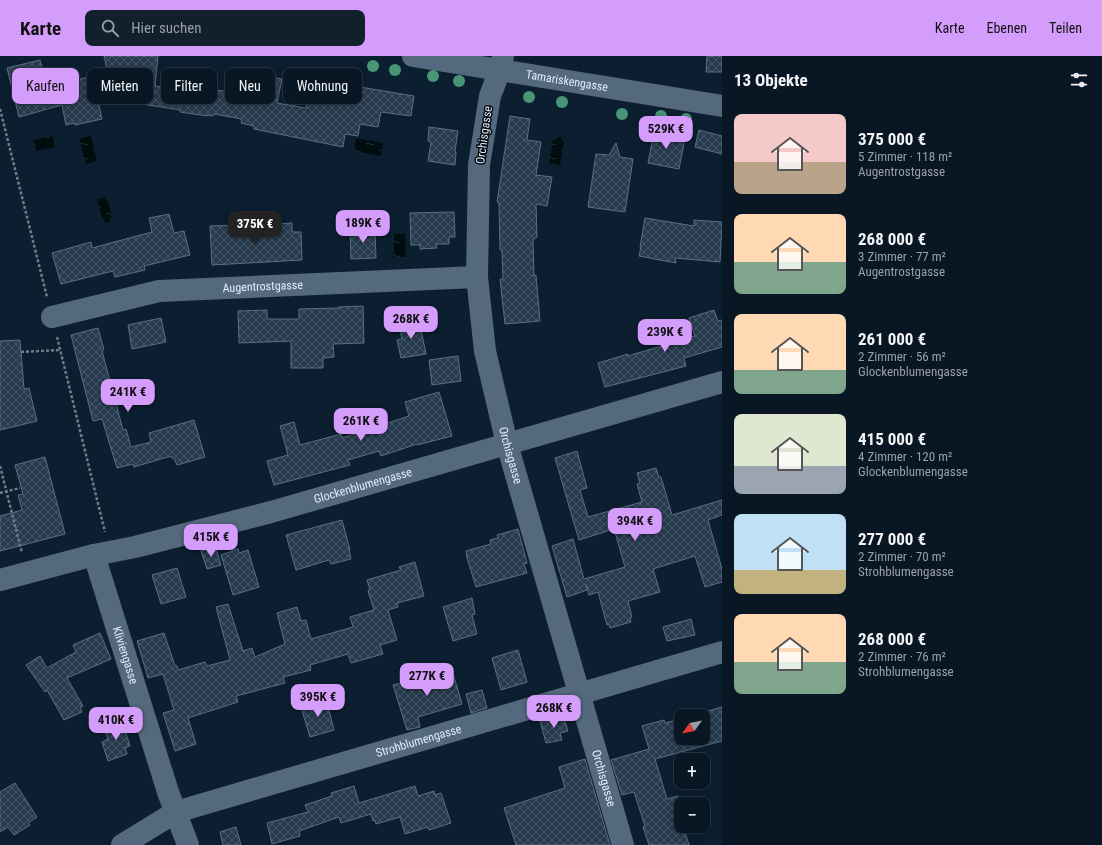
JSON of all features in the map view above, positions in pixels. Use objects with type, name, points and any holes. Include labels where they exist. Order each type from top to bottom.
[{"type":"street","name":"Tamariskengasse","points":[[413,56],[502,63],[722,106]]},
{"type":"street","name":"Orchisgasse","points":[[502,63],[490,96],[479,165],[477,277],[484,351],[507,444],[623,845]]},
{"type":"street","name":"Augentrostgasse","points":[[52,317],[158,291],[477,277]]},
{"type":"street","name":"Glockenblumengasse","points":[[0,580],[272,512],[722,382]]},
{"type":"street","name":"Kliviengasse","points":[[94,556],[168,792],[188,845]]},
{"type":"street","name":"Strohblumengasse","points":[[122,845],[176,812],[722,652]]},
{"type":"path","points":[[21,352],[60,350]]},
{"type":"path","points":[[0,466],[24,560]]},
{"type":"path","points":[[0,493],[20,488]]},
{"type":"water","points":[[53,136],[55,147],[36,151],[33,140]]},
{"type":"water","points":[[91,136],[97,161],[86,164],[79,139]]},
{"type":"water","points":[[561,137],[562,141],[564,142],[560,165],[549,163],[553,140]]},
{"type":"water","points":[[356,138],[383,143],[381,156],[354,151]]},
{"type":"water","points":[[107,197],[112,217],[109,218],[110,222],[105,223],[104,219],[102,219],[97,199]]},
{"type":"water","points":[[394,234],[405,234],[406,257],[394,257]]},
{"type":"building","points":[[104,56],[158,56],[155,86],[161,87],[161,104],[217,104],[217,90],[225,91],[225,104],[275,104],[275,78],[282,79],[277,103],[306,108],[307,104],[362,104],[362,87],[414,96],[411,116],[381,112],[378,127],[360,124],[358,136],[345,134],[343,147],[254,129],[254,126],[241,123],[242,119],[214,114],[213,116],[207,116],[180,112],[180,110],[142,104],[153,104],[153,68],[107,68]]},
{"type":"building","points":[[707,56],[722,56],[722,72],[706,72]]},
{"type":"building","points":[[40,60],[42,68],[12,68],[12,88],[7,68]]},
{"type":"building","points":[[87,77],[87,104],[99,104],[102,119],[75,125],[74,123],[66,125],[62,105],[19,117],[16,104],[79,104],[79,79]]},
{"type":"building","points":[[510,116],[530,119],[527,140],[541,142],[536,175],[552,177],[547,206],[536,204],[537,237],[533,240],[534,276],[536,275],[540,321],[505,324],[500,279],[503,279],[502,250],[500,250],[499,202],[497,202]]},
{"type":"building","points":[[429,127],[458,131],[455,151],[455,165],[428,161],[431,142],[428,141]]},
{"type":"building","points":[[699,130],[722,136],[722,154],[695,147]]},
{"type":"building","points":[[654,132],[685,138],[679,169],[648,163]]},
{"type":"building","points":[[616,143],[620,157],[633,159],[625,212],[588,207],[596,154],[609,155]]},
{"type":"building","points":[[454,212],[455,237],[449,237],[449,244],[436,244],[437,248],[420,249],[420,245],[411,245],[410,213]]},
{"type":"building","points":[[169,214],[174,233],[184,231],[190,255],[144,266],[145,270],[115,277],[113,271],[61,284],[52,253],[91,242],[92,248],[152,232],[149,218]]},
{"type":"building","points":[[645,218],[694,226],[694,220],[722,222],[720,262],[675,258],[676,263],[639,256]]},
{"type":"building","points":[[292,223],[292,232],[301,232],[302,260],[212,265],[210,226],[242,225],[242,233],[275,232],[275,224]]},
{"type":"building","points":[[375,230],[376,258],[351,259],[350,231]]},
{"type":"building","points":[[363,306],[364,343],[333,344],[334,357],[323,358],[323,368],[291,368],[291,341],[239,343],[238,311],[267,310],[267,319],[299,319],[299,309]]},
{"type":"building","points":[[714,310],[718,321],[722,320],[722,347],[684,358],[686,366],[605,387],[598,363],[628,354],[628,356],[695,336],[689,318]]},
{"type":"building","points":[[161,318],[166,342],[132,349],[128,325]]},
{"type":"building","points":[[419,320],[426,354],[401,358],[397,340],[402,339],[399,324]]},
{"type":"building","points":[[98,328],[104,350],[102,351],[123,430],[126,429],[131,447],[151,442],[149,433],[194,420],[205,457],[177,465],[174,458],[171,456],[134,467],[133,464],[117,468],[102,419],[93,421],[71,335]]},
{"type":"building","points":[[20,340],[24,389],[29,388],[37,421],[0,430],[0,341]]},
{"type":"building","points":[[458,356],[461,381],[432,385],[429,360]]},
{"type":"building","points":[[439,392],[452,436],[417,444],[381,456],[379,451],[348,460],[350,465],[274,485],[267,461],[288,455],[280,426],[294,422],[300,445],[341,434],[342,438],[409,416],[405,402]]},
{"type":"building","points":[[577,451],[587,488],[580,490],[588,517],[642,502],[637,484],[640,483],[637,473],[656,468],[659,477],[661,477],[672,515],[722,500],[722,515],[708,520],[722,569],[722,582],[705,587],[695,556],[653,569],[660,592],[628,601],[632,617],[630,618],[631,622],[610,628],[609,624],[607,625],[598,592],[589,595],[586,584],[587,590],[567,597],[552,546],[573,539],[584,579],[625,567],[614,529],[579,540],[555,458]]},
{"type":"building","points":[[45,457],[65,534],[0,551],[0,516],[22,510],[18,495],[23,494],[15,465]]},
{"type":"building","points":[[342,520],[351,559],[331,564],[329,560],[296,570],[286,535]]},
{"type":"building","points":[[518,529],[527,563],[524,564],[527,573],[476,587],[466,551],[491,544],[490,540],[498,538],[497,535]]},
{"type":"building","points":[[215,546],[221,565],[207,569],[201,551]]},
{"type":"building","points":[[238,549],[239,553],[248,550],[259,587],[233,595],[221,555]]},
{"type":"building","points":[[415,562],[424,596],[397,603],[398,607],[388,610],[397,640],[380,645],[383,654],[351,663],[348,654],[310,665],[311,670],[283,677],[285,683],[236,696],[238,702],[188,718],[196,744],[175,751],[163,713],[174,710],[163,674],[148,678],[137,641],[164,633],[175,666],[177,666],[178,670],[205,662],[207,666],[230,660],[216,607],[228,604],[243,651],[252,648],[255,657],[285,644],[277,613],[297,607],[301,621],[306,620],[311,639],[353,627],[350,617],[374,610],[368,591],[370,590],[367,580],[401,570],[399,567]]},
{"type":"building","points":[[177,568],[186,597],[161,604],[152,575]]},
{"type":"building","points":[[472,598],[475,614],[472,615],[477,634],[453,641],[443,607]]},
{"type":"building","points":[[691,619],[695,635],[667,641],[663,627]]},
{"type":"building","points":[[100,633],[111,659],[67,678],[83,706],[80,707],[82,712],[64,720],[47,690],[45,692],[26,665],[40,656],[47,668],[76,652],[73,645]]},
{"type":"building","points":[[518,650],[527,682],[501,690],[492,658]]},
{"type":"building","points":[[452,670],[462,704],[418,717],[420,727],[407,730],[393,685]]},
{"type":"building","points":[[482,690],[487,708],[471,713],[466,694]]},
{"type":"building","points":[[326,699],[334,730],[310,737],[301,707]]},
{"type":"building","points":[[722,707],[722,741],[710,744],[710,710]]},
{"type":"building","points":[[563,715],[568,731],[560,733],[562,740],[546,743],[540,721]]},
{"type":"building","points":[[664,720],[665,723],[674,721],[674,745],[707,745],[655,759],[667,799],[674,797],[674,833],[685,833],[689,845],[649,845],[643,827],[645,826],[634,792],[622,795],[611,760],[649,749],[642,726]]},
{"type":"building","points":[[122,721],[130,746],[125,748],[127,754],[108,761],[102,742],[108,739],[104,728]]},
{"type":"building","points":[[585,759],[610,845],[516,845],[504,808],[565,788],[559,767]]},
{"type":"building","points":[[15,783],[37,817],[28,823],[30,825],[14,835],[8,827],[0,832],[0,792]]},
{"type":"building","points":[[354,786],[359,803],[415,786],[418,796],[434,791],[435,795],[441,793],[451,823],[429,830],[428,827],[405,834],[400,817],[376,824],[375,820],[373,821],[371,814],[341,823],[339,817],[299,831],[300,836],[272,844],[267,823],[308,812],[305,805],[332,796],[331,793]]},
{"type":"building","points":[[236,827],[241,845],[223,845],[220,832]]}]
